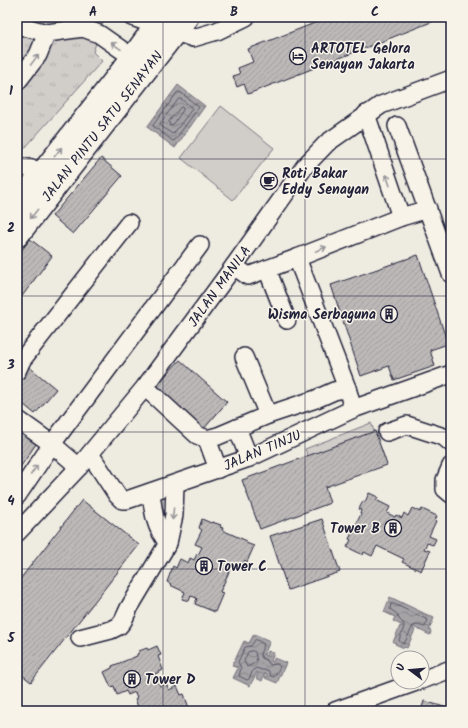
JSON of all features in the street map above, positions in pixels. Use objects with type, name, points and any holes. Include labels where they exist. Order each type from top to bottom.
[{"type":"main road","name":"JALAN PINTU SATU SENAYAN","points":[[17,236],[170,23]]},
{"type":"main road","name":"JALAN PINTU SATU SENAYAN","points":[[17,205],[43,171],[140,63]]},
{"type":"street","points":[[132,17],[170,23],[193,38],[217,31],[246,17]]},
{"type":"street","points":[[17,25],[47,33],[82,28],[99,34],[140,63]]},
{"type":"street","points":[[17,82],[38,55],[47,33]]},
{"type":"street","name":"JALAN MANILA","points":[[17,533],[79,467],[145,387],[305,166],[327,143],[366,114],[381,105],[451,79]]},
{"type":"street","points":[[366,114],[401,217]]},
{"type":"street","points":[[397,126],[451,274]]},
{"type":"street","points":[[17,169],[24,166],[43,171]]},
{"type":"street","points":[[234,266],[248,276],[401,217],[428,209]]},
{"type":"street","points":[[17,371],[22,360],[129,223]]},
{"type":"street","points":[[17,496],[52,444],[200,245]]},
{"type":"street","points":[[297,258],[347,388],[353,409]]},
{"type":"street","points":[[267,269],[287,320]]},
{"type":"street","points":[[244,358],[268,415]]},
{"type":"street","name":"JALAN TINJU","points":[[90,454],[117,495],[122,500],[127,500],[249,458],[353,409],[451,374]]},
{"type":"street","points":[[145,387],[197,435],[207,439],[268,415],[316,399],[334,391],[347,388]]},
{"type":"street","points":[[17,419],[52,444],[79,467]]},
{"type":"street","points":[[388,432],[407,425],[444,437],[451,443]]},
{"type":"street","points":[[237,428],[249,458]]},
{"type":"street","points":[[207,439],[218,469]]},
{"type":"street","points":[[451,466],[444,490],[451,494]]},
{"type":"street","points":[[80,638],[111,630],[123,622],[129,608],[168,543],[174,514],[175,484]]},
{"type":"street","points":[[150,492],[154,518],[162,536],[168,543]]},
{"type":"street","points":[[430,677],[451,669]]},
{"type":"street","points":[[335,711],[394,690]]},
{"type":"green space","points":[[17,17],[105,17],[93,52],[102,61],[17,157]]},
{"type":"green space","points":[[221,106],[274,148],[233,200],[181,158]]},
{"type":"green space","points":[[371,423],[385,459],[319,485],[305,449]]},
{"type":"water","points":[[178,85],[205,106],[175,148],[147,127]]},
{"type":"water","points":[[390,597],[434,618],[429,630],[431,631],[430,635],[413,627],[415,630],[407,648],[395,644],[396,643],[393,642],[400,626],[403,626],[393,621],[395,617],[384,612]]},
{"type":"water","points":[[254,634],[270,641],[264,655],[266,656],[268,651],[274,653],[271,661],[273,662],[274,658],[286,663],[277,683],[265,678],[267,674],[265,673],[262,681],[256,678],[257,672],[250,686],[233,678],[238,668],[232,666],[244,641],[249,643]]},
{"type":"building","name":"ARTOTEL Gelora Senayan Jakarta","points":[[330,17],[444,17],[248,94],[244,84],[237,87],[233,76],[240,74],[238,68],[253,62],[248,49]]},
{"type":"building","points":[[101,158],[122,176],[73,234],[52,216]]},
{"type":"building","points":[[30,239],[52,256],[17,303],[17,257]]},
{"type":"building","name":"Wisma Serbaguna","points":[[418,255],[448,344],[430,350],[435,366],[394,380],[389,366],[361,376],[331,285]]},
{"type":"building","points":[[180,360],[227,402],[203,430],[155,387]]},
{"type":"building","points":[[28,366],[56,389],[35,414],[17,399],[17,378]]},
{"type":"building","points":[[17,427],[38,441],[17,472]]},
{"type":"building","points":[[375,431],[387,465],[325,487],[330,503],[260,529],[242,480]]},
{"type":"building","name":"Tower B","points":[[369,493],[378,497],[376,500],[390,507],[387,513],[395,517],[396,515],[402,518],[404,513],[408,516],[412,508],[420,512],[422,509],[437,516],[429,536],[436,539],[433,545],[427,543],[424,549],[430,551],[421,571],[402,562],[404,559],[377,546],[372,556],[364,552],[363,555],[347,547],[351,540],[349,539],[361,514],[361,510],[359,509],[363,501],[365,502]]},
{"type":"building","points":[[82,500],[139,545],[31,682],[17,671],[17,583]]},
{"type":"building","name":"Tower C","points":[[202,519],[221,525],[220,527],[223,528],[222,530],[247,541],[246,543],[254,546],[247,562],[245,560],[241,569],[232,565],[220,592],[223,593],[215,612],[195,604],[197,598],[191,596],[189,601],[182,599],[185,592],[167,582],[173,566],[176,568],[180,559],[188,563],[190,558],[194,560],[197,554],[198,555],[202,547],[195,544],[202,530],[199,528]]},
{"type":"building","points":[[322,519],[340,572],[288,590],[270,536]]},
{"type":"building","name":"Tower D","points":[[157,646],[161,655],[158,656],[163,670],[155,674],[160,686],[166,684],[169,690],[177,686],[181,695],[184,694],[189,708],[183,711],[128,711],[138,707],[135,699],[137,698],[135,692],[128,695],[126,691],[117,695],[114,686],[111,687],[104,672],[112,668],[112,666],[137,656],[139,651],[147,648],[148,650]]},
{"type":"building","points":[[424,701],[451,709],[451,711],[421,711]]},
{"type":"place","name":"ARTOTEL Gelora Senayan Jakarta","points":[[298,56]]},
{"type":"place","name":"Roti Bakar Eddy Senayan","points":[[269,181]]},
{"type":"place","name":"Wisma Serbaguna","points":[[389,314]]},
{"type":"place","name":"Tower B","points":[[393,528]]},
{"type":"place","name":"Tower C","points":[[204,566]]},
{"type":"place","name":"Tower D","points":[[132,679]]}]
